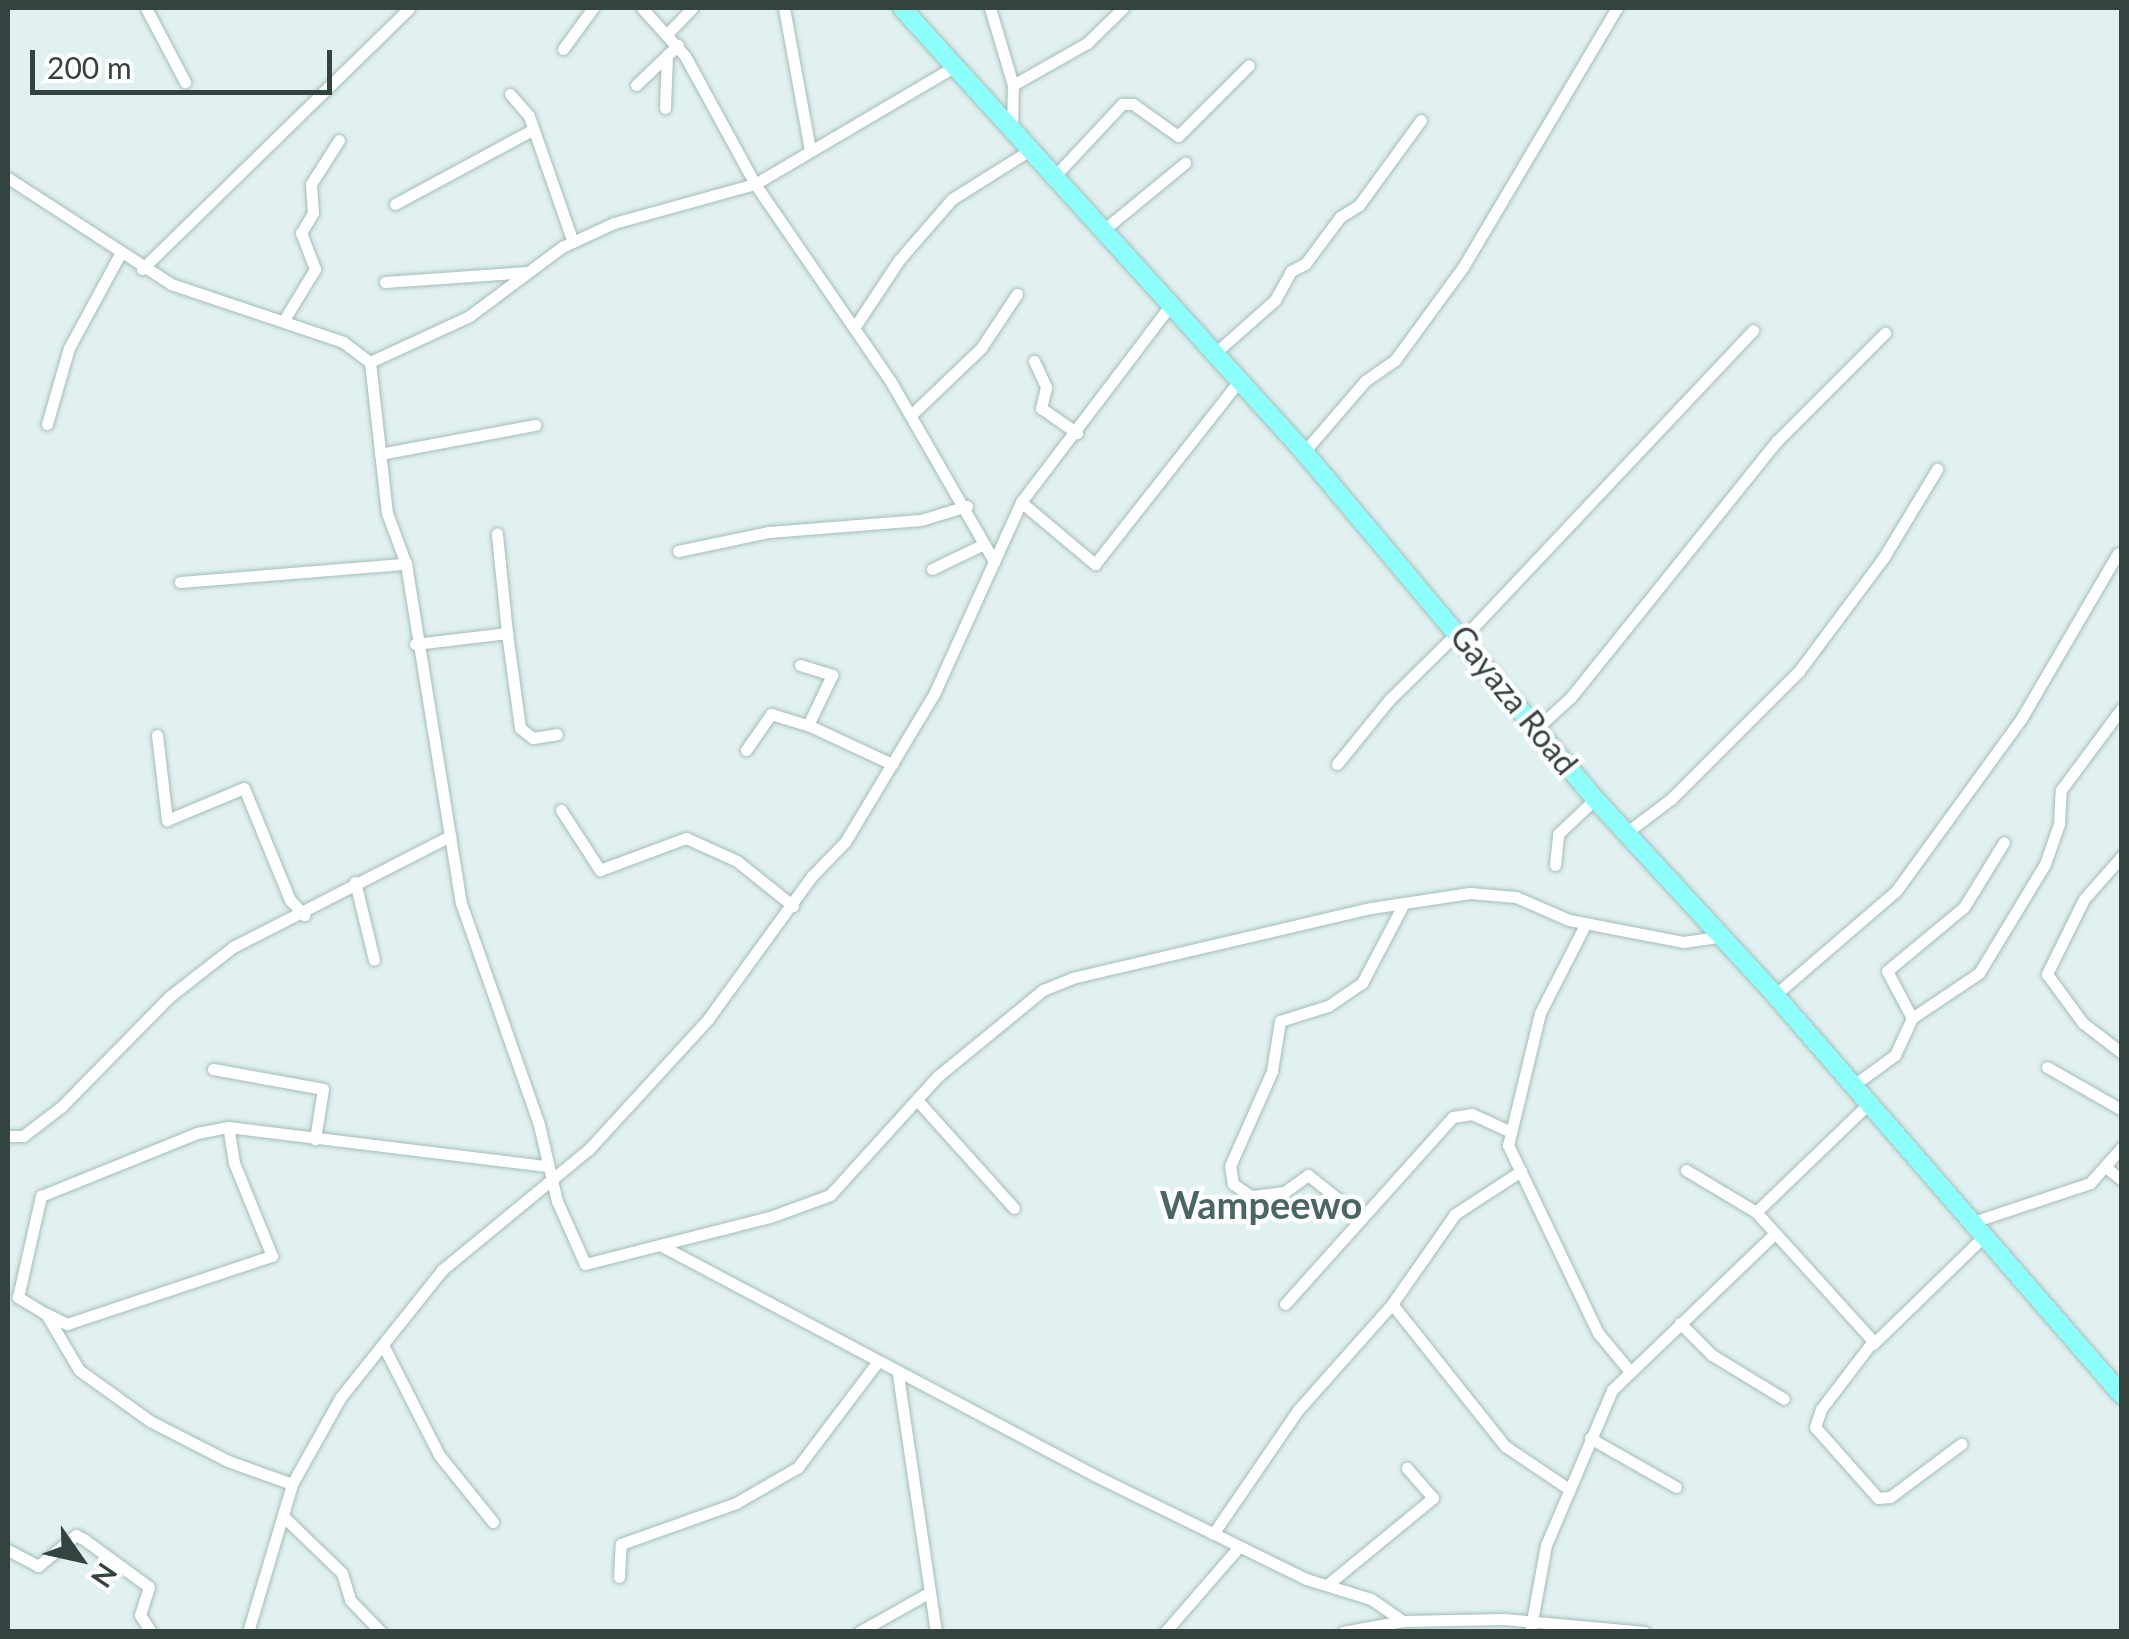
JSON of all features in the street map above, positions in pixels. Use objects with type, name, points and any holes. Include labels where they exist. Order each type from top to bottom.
[{"type":"main road","name":"Gayaza Road","points":[[902,8],[1168,308],[1304,452],[1595,799],[1718,937],[1776,994],[1851,1087],[2122,1396]]},
{"type":"street","points":[[146,8],[185,82]]},
{"type":"street","points":[[142,269],[409,8]]},
{"type":"street","points":[[564,49],[592,8]]},
{"type":"street","points":[[642,8],[678,45],[755,184],[911,415],[968,506],[994,561]]},
{"type":"street","points":[[669,32],[692,8]]},
{"type":"street","points":[[784,8],[810,149]]},
{"type":"street","points":[[990,8],[1013,85],[1012,134]]},
{"type":"street","points":[[1013,85],[1086,43],[1123,8]]},
{"type":"street","points":[[1304,452],[1412,339],[1564,106],[1617,8]]},
{"type":"street","points":[[636,85],[678,45]]},
{"type":"street","points":[[666,54],[666,108]]},
{"type":"street","points":[[1052,179],[1122,104],[1133,104],[1178,136],[1249,65]]},
{"type":"street","points":[[370,362],[431,338],[573,242],[614,224],[755,184],[954,68]]},
{"type":"street","points":[[510,94],[532,130],[573,242]]},
{"type":"street","points":[[1214,354],[1275,300],[1291,270],[1305,264],[1340,217],[1359,205],[1421,120]]},
{"type":"street","points":[[395,204],[532,130]]},
{"type":"street","points":[[284,320],[315,268],[300,233],[314,213],[311,184],[339,140]]},
{"type":"street","points":[[854,328],[899,260],[952,200],[1028,152]]},
{"type":"street","points":[[1101,232],[1185,163]]},
{"type":"street","points":[[8,178],[142,269],[343,342],[370,362],[386,514],[406,564],[415,644],[460,902],[539,1125],[545,1166],[584,1264],[830,1194],[917,1100],[1030,1000],[1072,978],[1404,903],[1470,893],[1516,897],[1586,923],[1683,942],[1718,937]]},
{"type":"street","points":[[47,424],[69,348],[120,254]]},
{"type":"street","points":[[385,282],[528,272]]},
{"type":"street","points":[[911,415],[980,348],[1017,294]]},
{"type":"street","points":[[248,1632],[292,1484],[330,1413],[449,1263],[553,1180],[708,1019],[845,842],[934,694],[1022,502],[1168,308]]},
{"type":"street","points":[[1336,764],[1388,700],[1461,635],[1753,330]]},
{"type":"street","points":[[1536,729],[1571,698],[1777,441],[1886,333]]},
{"type":"street","points":[[1034,361],[1046,386],[1041,408],[1077,433]]},
{"type":"street","points":[[1022,502],[1095,564],[1239,381]]},
{"type":"street","points":[[380,454],[535,425]]},
{"type":"street","points":[[1626,833],[1671,799],[1798,671],[1884,557],[1937,469]]},
{"type":"street","points":[[678,551],[769,532],[921,520],[968,506]]},
{"type":"street","points":[[497,534],[520,728],[533,738],[557,734]]},
{"type":"street","points":[[932,569],[984,544]]},
{"type":"street","points":[[1776,994],[1896,891],[2021,719],[2118,553]]},
{"type":"street","points":[[180,582],[406,564]]},
{"type":"street","points":[[415,644],[507,632]]},
{"type":"street","points":[[800,665],[832,675],[808,726]]},
{"type":"street","points":[[1851,1087],[1895,1055],[1912,1018],[1979,973],[1994,953],[2045,864],[2059,824],[2060,790],[2122,708]]},
{"type":"street","points":[[746,750],[770,714],[808,726],[892,764]]},
{"type":"street","points":[[157,736],[167,820],[244,788],[290,900],[304,915]]},
{"type":"street","points":[[1555,865],[1558,834],[1595,799]]},
{"type":"street","points":[[561,810],[600,870],[686,838],[737,861],[792,906]]},
{"type":"street","points":[[8,1136],[24,1136],[62,1107],[169,997],[233,946],[304,915],[315,902],[450,836]]},
{"type":"street","points":[[1912,1018],[1887,970],[1964,907],[2004,842]]},
{"type":"street","points":[[2122,856],[2084,898],[2047,974],[2083,1022],[2122,1053]]},
{"type":"street","points":[[355,882],[374,960]]},
{"type":"street","points":[[1362,1218],[1308,1175],[1285,1192],[1250,1196],[1233,1184],[1230,1166],[1272,1071],[1280,1021],[1328,1006],[1362,984],[1404,903]]},
{"type":"street","points":[[1586,923],[1540,1013],[1508,1145],[1605,1347],[1628,1369]]},
{"type":"street","points":[[2047,1068],[2122,1110]]},
{"type":"street","points":[[213,1070],[323,1089],[315,1139]]},
{"type":"street","points":[[917,1100],[1014,1208]]},
{"type":"street","points":[[1756,1212],[1867,1105]]},
{"type":"street","points":[[1285,1304],[1453,1117],[1472,1114],[1510,1132]]},
{"type":"street","points":[[228,1127],[234,1163],[272,1256],[66,1324],[18,1297],[41,1196],[197,1132],[228,1127],[545,1166]]},
{"type":"street","points":[[1961,1444],[1882,1499],[1815,1428],[1821,1409],[1873,1344],[1977,1230],[2067,1192],[2108,1169],[2122,1147]]},
{"type":"street","points":[[2108,1169],[2122,1180]]},
{"type":"street","points":[[1213,1534],[1298,1410],[1392,1304],[1455,1214],[1521,1170]]},
{"type":"street","points":[[1686,1170],[1756,1212],[1873,1344]]},
{"type":"street","points":[[1531,1625],[1544,1555],[1590,1438],[1628,1369],[1774,1234]]},
{"type":"street","points":[[660,1245],[876,1364],[1239,1547],[1326,1585],[1372,1599],[1402,1621]]},
{"type":"street","points":[[1392,1304],[1506,1446],[1570,1488]]},
{"type":"street","points":[[46,1314],[71,1360],[116,1401],[228,1461],[292,1484]]},
{"type":"street","points":[[1680,1323],[1712,1354],[1784,1399]]},
{"type":"street","points":[[383,1345],[439,1455],[493,1522]]},
{"type":"street","points":[[619,1577],[625,1542],[736,1503],[798,1467],[876,1364]]},
{"type":"street","points":[[898,1375],[936,1632]]},
{"type":"street","points":[[1590,1438],[1676,1486]]},
{"type":"street","points":[[1326,1585],[1433,1498],[1407,1468]]},
{"type":"street","points":[[285,1518],[342,1573],[350,1600],[381,1632]]},
{"type":"street","points":[[8,1550],[38,1566],[76,1535],[149,1587],[140,1615],[151,1632]]},
{"type":"street","points":[[1166,1632],[1239,1547]]},
{"type":"street","points":[[859,1632],[930,1592]]},
{"type":"street","points":[[1344,1632],[1402,1621],[1644,1632]]},
{"type":"district","name":"Wampeewo","points":[[1261,1205]]}]
